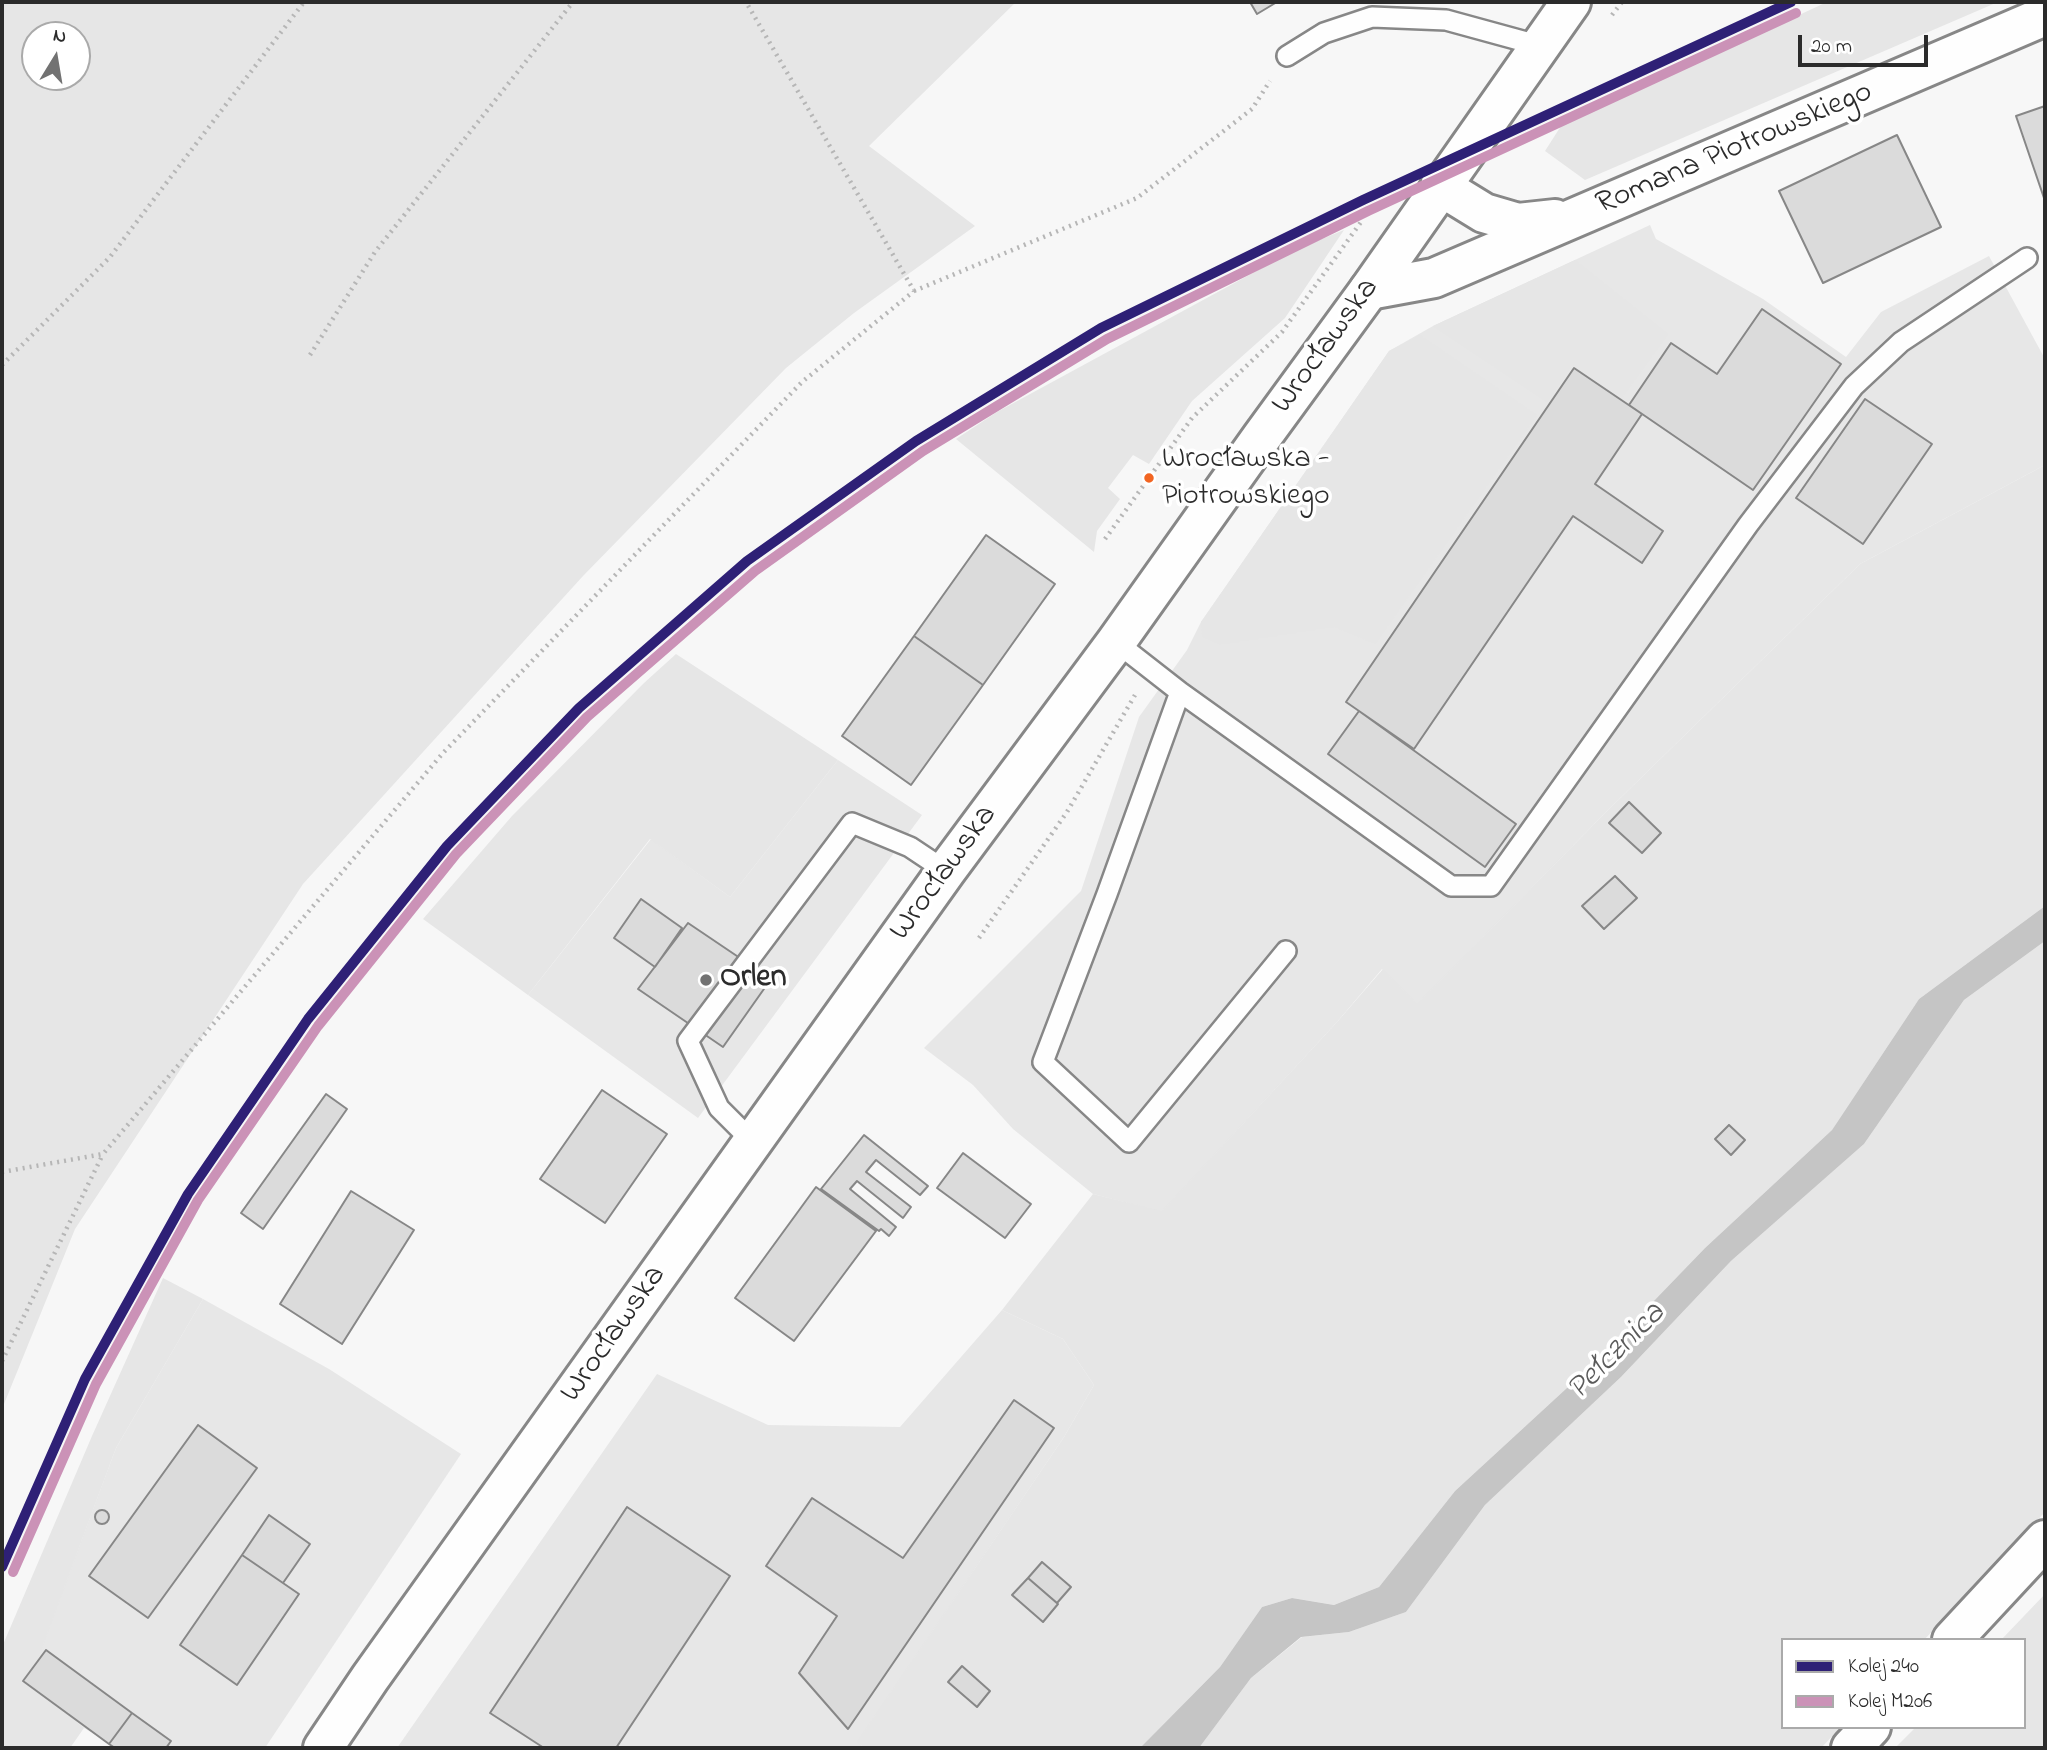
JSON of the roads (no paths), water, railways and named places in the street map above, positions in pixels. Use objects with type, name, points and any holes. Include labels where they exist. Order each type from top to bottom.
[{"type":"main road","name":"Wrocławska","points":[[323,1748],[752,1141],[946,871],[1116,642],[1369,290],[1571,2]]},
{"type":"main road","name":"Romana Piotrowskiego","points":[[1369,290],[1434,278],[1578,216],[1940,73],[2045,16]]},
{"type":"main road","name":"Romana Piotrowskiego","points":[[1440,186],[1484,213],[1518,223],[1578,216]]},
{"type":"main road","points":[[1954,1638],[2045,1540]]},
{"type":"main road","points":[[1851,1748],[1869,1729]]},
{"type":"lane","points":[[1287,56],[1324,33],[1372,17],[1446,20],[1541,46]]},
{"type":"lane","points":[[1116,642],[1180,692],[1451,886],[1491,886],[1748,524],[1854,386],[1901,342],[2027,258]]},
{"type":"lane","points":[[1180,692],[1043,1062],[1129,1142],[1286,951]]},
{"type":"lane","points":[[752,1141],[719,1108],[688,1041],[852,823],[910,847],[946,871]]},
{"type":"water","name":"Pełcznica","points":[[2045,906],[2045,941],[1964,1000],[1864,1144],[1731,1261],[1621,1377],[1485,1505],[1406,1612],[1349,1632],[1301,1637],[1251,1678],[1199,1748],[1140,1748],[1220,1667],[1262,1607],[1292,1598],[1334,1605],[1379,1587],[1455,1491],[1593,1364],[1705,1248],[1832,1130],[1919,999]]},
{"type":"rail line","name":"240","points":[[2,1567],[85,1379],[188,1194],[308,1019],[447,846],[579,708],[747,561],[916,441],[1101,328],[1363,200],[1791,2]]},
{"type":"rail line","name":"M206","points":[[13,1572],[96,1384],[198,1200],[318,1026],[456,854],[587,717],[755,571],[923,451],[1107,339],[1368,211],[1796,13]]},
{"type":"place","name":"Wrocławska - Piotrowskiego","points":[[1149,478]]},
{"type":"place","name":"Orlen","points":[[706,980]]}]
